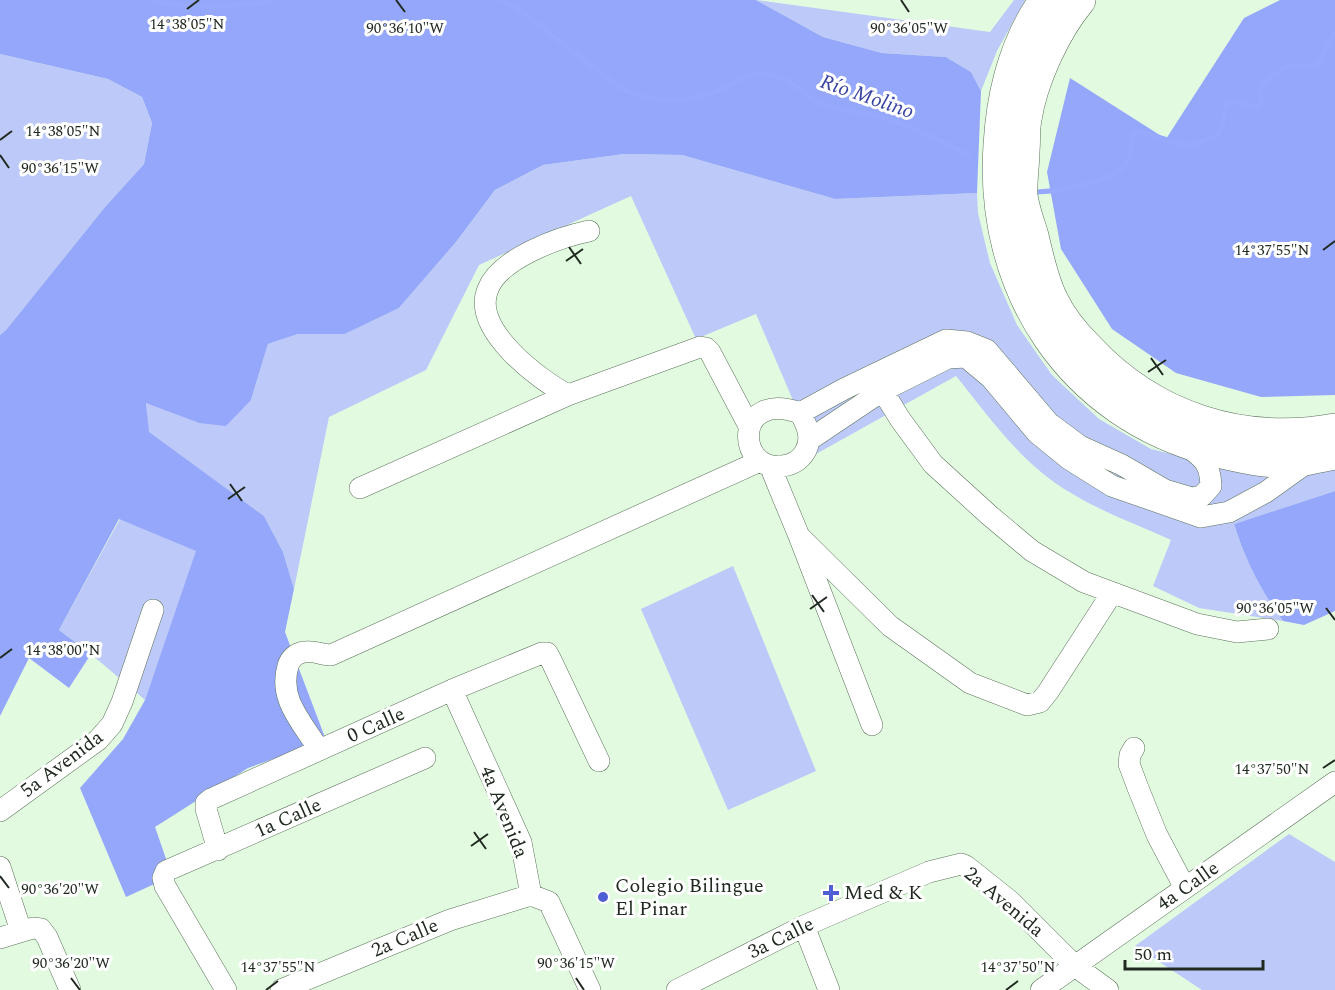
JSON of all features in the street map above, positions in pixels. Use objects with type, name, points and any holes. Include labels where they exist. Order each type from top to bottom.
[{"type":"highway","points":[[1046,0],[1021,45],[1003,107],[998,174],[1004,231],[1018,277],[1031,308],[1049,339],[1097,391],[1135,418],[1181,441],[1243,458],[1290,461],[1326,454]]},
{"type":"highway","points":[[1079,0],[1057,35],[1034,81],[1025,120],[1021,196],[1052,301],[1074,334],[1102,364],[1129,387],[1166,408],[1203,424],[1243,433],[1287,435],[1335,430]]},
{"type":"street","points":[[568,395],[543,380],[501,340],[488,320],[486,296],[488,287],[495,277],[521,257],[546,244],[589,231]]},
{"type":"street","points":[[809,440],[878,383],[946,340],[967,342],[987,350],[1049,423],[1080,446],[1122,465],[1165,490],[1192,498],[1202,496],[1211,486],[1210,469],[1202,457],[1181,441]]},
{"type":"street","points":[[360,488],[568,395],[700,347],[706,348],[749,426],[749,441],[753,452],[765,463],[800,536],[872,725]]},
{"type":"street","points":[[749,426],[756,417],[777,407],[800,412],[948,358],[966,357],[991,378],[1037,433],[1069,459],[1112,486],[1201,517],[1229,512],[1266,492],[1326,454]]},
{"type":"street","points":[[878,383],[915,442],[933,464],[989,516],[1032,551],[1084,582],[1197,624],[1237,632],[1268,629]]},
{"type":"street","points":[[319,750],[286,695],[284,680],[288,663],[295,655],[303,651],[331,655],[765,463],[780,467],[790,465],[806,450],[809,440],[806,424],[800,412]]},
{"type":"street","points":[[800,536],[890,626],[970,683],[1027,705],[1040,702],[1048,692],[1112,593]]},
{"type":"street","name":"5a Avenida","points":[[0,811],[98,740],[112,724],[122,702],[153,610]]},
{"type":"street","name":"0 Calle","points":[[218,850],[206,803],[453,690],[542,653],[548,653],[599,760]]},
{"type":"street","name":"4a Avenida","points":[[453,690],[521,842],[531,895]]},
{"type":"street","points":[[1134,748],[1130,756],[1130,764],[1137,788],[1157,835],[1185,888]]},
{"type":"street","name":"1a Calle","points":[[226,990],[165,886],[163,878],[166,871],[425,758]]},
{"type":"street","name":"4a Calle","points":[[1041,990],[1335,782]]},
{"type":"street","name":"3a Calle","points":[[677,990],[804,926],[928,872],[954,865]]},
{"type":"street","name":"2a Avenida","points":[[954,865],[966,866],[1010,902],[1075,966],[1108,990]]},
{"type":"street","points":[[0,867],[21,931]]},
{"type":"street","points":[[531,895],[549,902],[590,990]]},
{"type":"street","name":"2a Calle","points":[[281,990],[450,920],[531,895]]},
{"type":"street","points":[[804,926],[829,990]]},
{"type":"street","points":[[0,938],[33,928],[41,929],[47,937],[70,990]]},
{"type":"shaded area","points":[[0,0],[756,0],[823,37],[882,53],[946,57],[971,72],[981,91],[977,193],[835,199],[682,155],[624,154],[543,165],[495,190],[456,242],[399,308],[345,334],[298,334],[268,344],[251,400],[226,426],[199,423],[146,403],[149,432],[264,516],[283,552],[294,589],[285,632],[326,740],[248,768],[155,827],[172,876],[126,897],[80,788],[123,739],[145,700],[196,551],[119,519],[59,630],[91,654],[69,688],[29,658],[0,716],[0,335],[105,207],[144,164],[152,123],[142,97],[108,79],[0,54]]},
{"type":"shaded area","points":[[756,0],[990,32],[1014,0],[1025,0],[997,51],[981,91],[971,72],[946,57],[882,53],[823,37]]},
{"type":"shaded area","points":[[1280,0],[1335,0],[1335,395],[1261,397],[1176,373],[1112,329],[1061,249],[1047,172],[1070,78],[1166,139],[1244,18]]},
{"type":"shaded area","points":[[0,54],[108,79],[142,97],[152,123],[144,164],[105,207],[0,335]]},
{"type":"shaded area","points":[[624,154],[682,155],[835,199],[977,193],[978,213],[990,263],[1017,325],[1052,375],[1099,419],[1151,449],[1229,468],[1335,466],[1335,491],[1234,524],[1254,575],[1283,621],[1199,608],[1153,586],[1171,540],[1095,506],[1054,482],[1008,440],[956,376],[816,454],[756,314],[696,339],[631,196],[479,265],[426,370],[329,417],[294,589],[283,552],[264,516],[148,432],[146,402],[199,423],[251,400],[268,344],[298,334],[345,334],[399,308],[456,242],[495,190],[543,165]]},
{"type":"shaded area","points":[[1335,491],[1335,611],[1304,625],[1283,621],[1254,575],[1234,524]]},
{"type":"shaded area","points":[[120,519],[197,551],[145,700],[59,630]]},
{"type":"shaded area","points":[[733,566],[816,771],[728,810],[641,609]]},
{"type":"shaded area","points":[[1289,834],[1335,862],[1335,990],[1202,990],[1135,946]]},
{"type":"waterway","name":"Río Molino","points":[[151,0],[177,5],[212,6],[273,0]]},
{"type":"waterway","name":"Río Molino","points":[[501,0],[518,9],[618,86],[644,97],[670,100],[697,97],[726,87],[746,76],[778,76],[822,104],[894,121],[969,156]]},
{"type":"waterway","name":"Río Molino","points":[[1037,192],[1085,185],[1119,171],[1128,161],[1132,137],[1138,131],[1184,145],[1196,145],[1212,138],[1222,127],[1227,104],[1241,103],[1256,107],[1261,104],[1260,92],[1263,83],[1286,67],[1310,66],[1318,63],[1335,32]]},
{"type":"place","name":"Med & K","points":[[831,893]]},
{"type":"place","name":"Colegio Bilingue El Pinar","points":[[603,897]]}]
